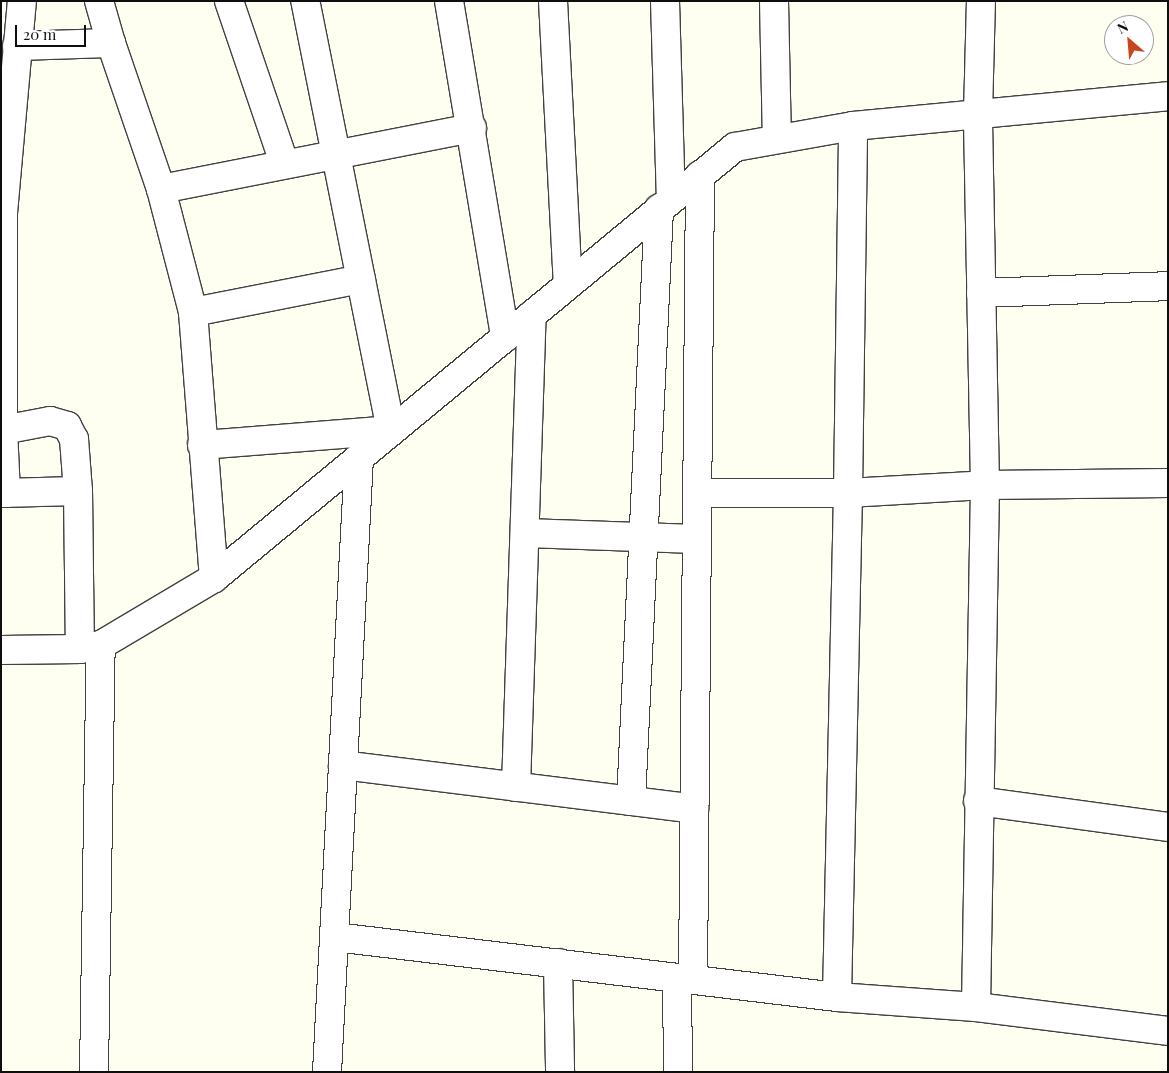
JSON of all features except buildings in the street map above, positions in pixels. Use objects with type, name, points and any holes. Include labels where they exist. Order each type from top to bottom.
[{"type":"street","points":[[22,1],[3,213],[4,493],[78,491]]},
{"type":"street","points":[[99,1],[111,44],[161,189],[193,312],[214,578]]},
{"type":"street","points":[[229,1],[284,163]]},
{"type":"street","points":[[305,1],[334,154],[391,430]]},
{"type":"street","points":[[449,1],[472,128],[505,337]]},
{"type":"street","points":[[552,1],[568,285]]},
{"type":"street","points":[[631,801],[644,537],[665,204],[665,1]]},
{"type":"street","points":[[774,1],[777,139]]},
{"type":"street","points":[[976,1007],[978,801],[985,485],[978,114],[981,1]]},
{"type":"street","points":[[17,46],[111,44]]},
{"type":"street","points":[[1,650],[91,647],[214,578],[735,147],[853,126],[1168,96]]},
{"type":"street","points":[[837,997],[848,494],[853,126]]},
{"type":"street","points":[[161,189],[284,163],[472,128]]},
{"type":"street","points":[[678,1072],[694,809],[700,176]]},
{"type":"street","points":[[193,312],[361,279]]},
{"type":"street","points":[[981,293],[1168,286]]},
{"type":"street","points":[[516,787],[532,315]]},
{"type":"street","points":[[3,430],[50,421],[67,426],[74,438],[91,647],[94,1072]]},
{"type":"street","points":[[202,445],[391,430]]},
{"type":"street","points":[[327,1072],[360,458]]},
{"type":"street","points":[[697,493],[848,494],[985,485],[1168,483]]},
{"type":"street","points":[[525,533],[696,539]]},
{"type":"street","points":[[343,765],[694,809]]},
{"type":"street","points":[[978,801],[1168,827]]},
{"type":"street","points":[[335,937],[837,997],[976,1007],[1168,1031]]},
{"type":"street","points":[[558,963],[560,1072]]}]
